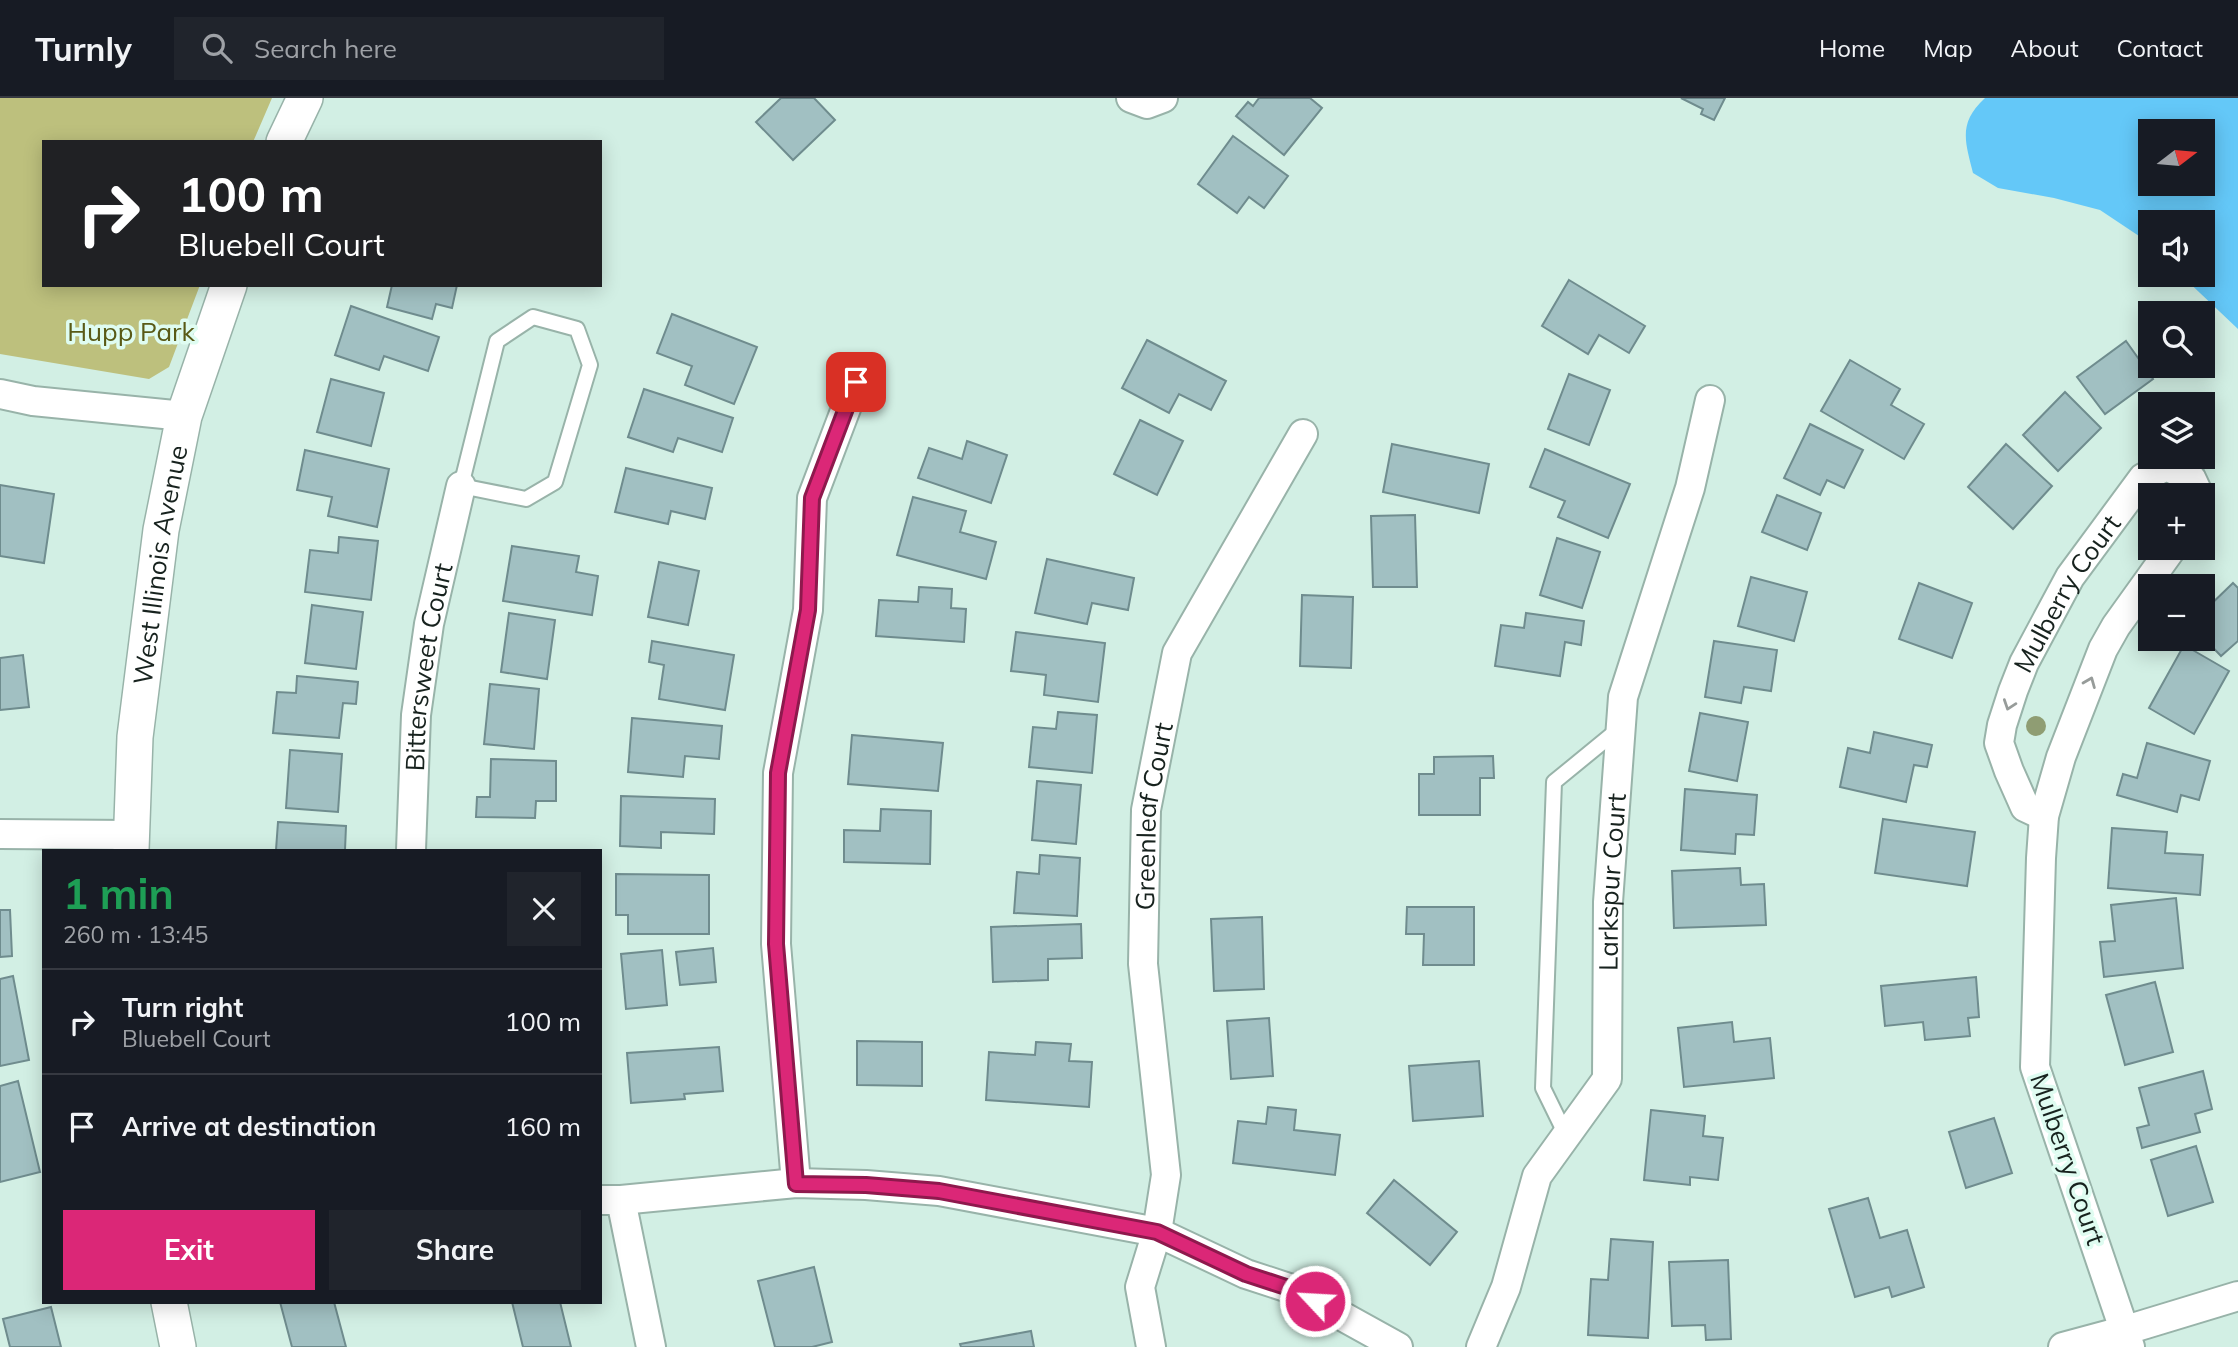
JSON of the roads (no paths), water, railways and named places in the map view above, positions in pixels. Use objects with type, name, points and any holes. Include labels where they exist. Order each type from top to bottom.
[{"type":"street","points":[[285,140],[305,98]]},
{"type":"street","points":[[1131,98],[1147,104],[1163,98]]},
{"type":"street","name":"West Illinois Avenue","points":[[131,843],[135,737],[161,530],[184,416],[228,287]]},
{"type":"street","points":[[796,1184],[776,944],[778,773],[808,610],[812,498],[856,382]]},
{"type":"street","points":[[0,394],[33,401],[184,416]]},
{"type":"street","name":"Larkspur Court","points":[[1481,1347],[1506,1287],[1537,1176],[1607,1079],[1608,902],[1623,697],[1690,488],[1710,400]]},
{"type":"street","name":"Greenleaf Court","points":[[1151,1347],[1140,1287],[1157,1232],[1166,1175],[1143,964],[1146,810],[1177,653],[1303,434]]},
{"type":"street","name":"Mulberry Court","points":[[2139,483],[2143,478],[2166,466],[2191,478],[2193,483]]},
{"type":"street","name":"Mulberry Court","points":[[2044,816],[2025,807],[2008,771],[1999,743],[2002,725],[2024,663],[2070,577],[2138,485]]},
{"type":"street","name":"Bittersweet Court","points":[[411,849],[418,702],[429,624],[461,486]]},
{"type":"street","name":"Mulberry Court","points":[[2128,1339],[2035,1066],[2044,816],[2061,757],[2103,649],[2116,626],[2163,560]]},
{"type":"street","points":[[0,834],[131,843]]},
{"type":"street","points":[[651,1347],[611,1200],[796,1184],[866,1185],[939,1191],[1157,1232],[1246,1274],[1295,1290],[1398,1347]]},
{"type":"street","points":[[2063,1347],[2128,1339],[2238,1296]]},
{"type":"street","points":[[169,1304],[178,1347]]},
{"type":"lane","points":[[533,317],[577,329],[590,365],[555,482],[526,499],[461,486],[497,341],[533,317]]},
{"type":"lane","points":[[1566,1135],[1543,1088],[1554,782],[1621,727]]},
{"type":"water","points":[[1985,98],[2238,98],[2238,329],[2215,307],[2215,301],[2208,301],[2194,287],[2215,287],[2215,210],[2138,210],[2138,235],[2100,210],[1998,188],[1973,173],[1966,142],[1967,124]]},
{"type":"park label","name":"Hupp Park","points":[[131,331]]}]
